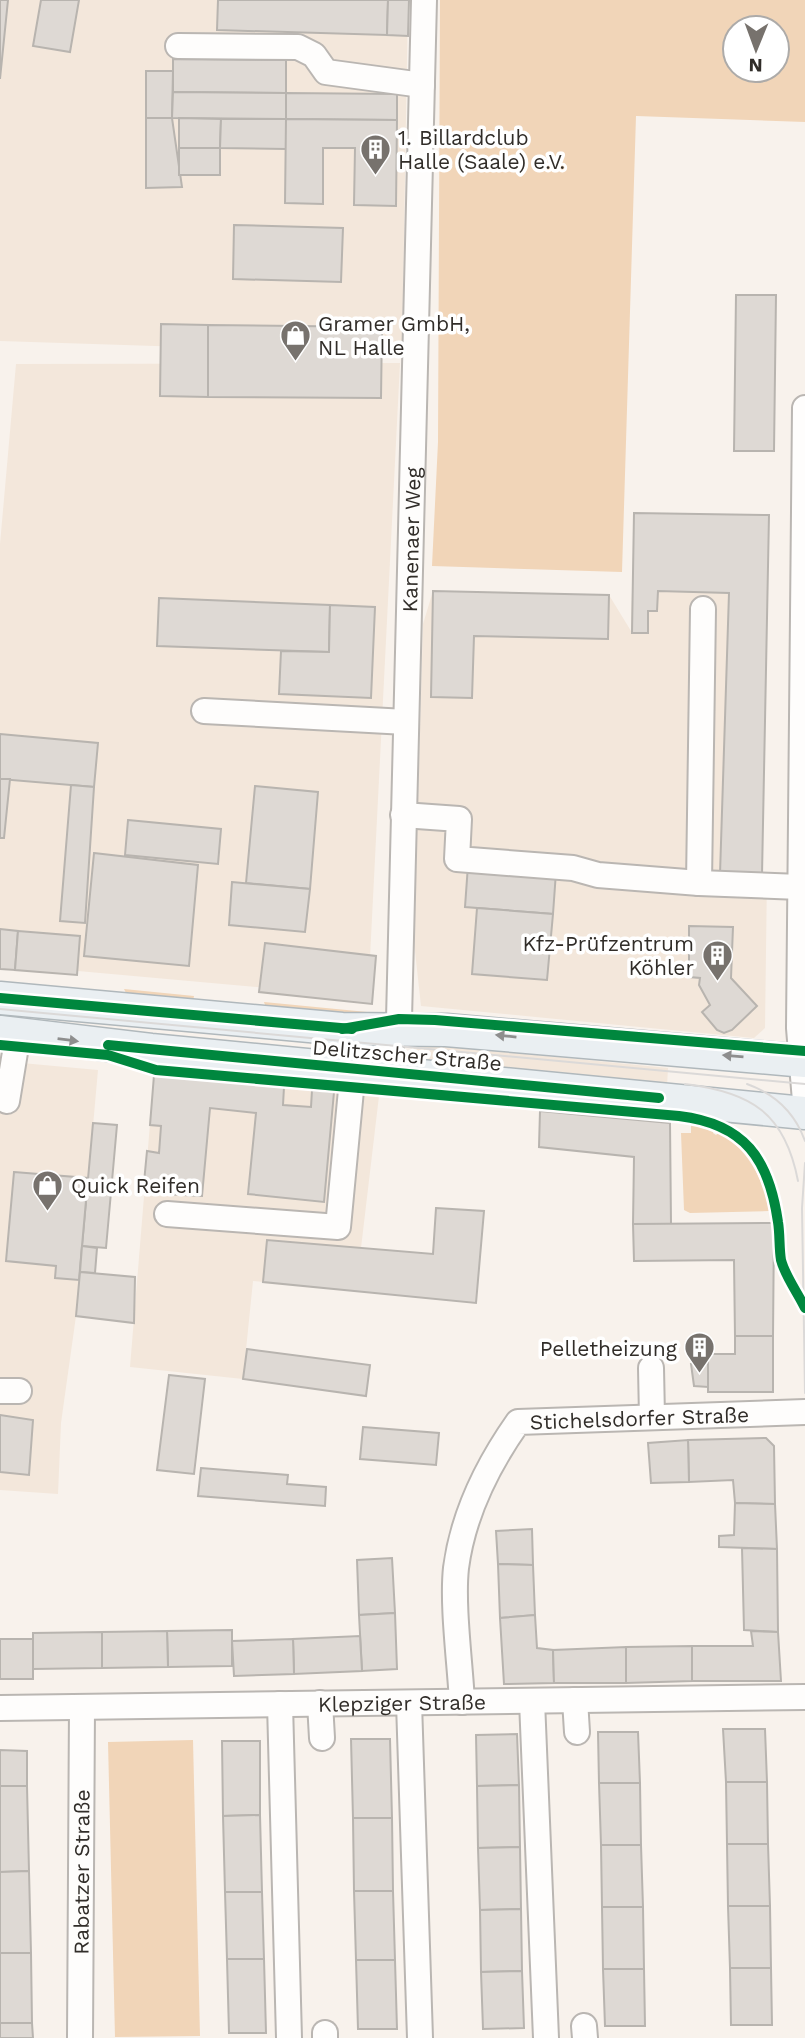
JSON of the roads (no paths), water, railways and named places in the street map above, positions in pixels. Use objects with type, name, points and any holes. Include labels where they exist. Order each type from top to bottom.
[{"type":"main road","name":"Delitzscher Straße","points":[[0,998],[342,1029],[459,1031],[803,1061]]},
{"type":"main road","name":"Delitzscher Straße","points":[[9,1033],[805,1113]]},
{"type":"street","name":"Kanenaer Weg","points":[[362,1070],[391,1046],[397,1029],[424,0]]},
{"type":"street","points":[[178,46],[298,47],[314,55],[327,72],[422,85]]},
{"type":"street","points":[[805,408],[800,887],[805,1101]]},
{"type":"street","points":[[699,883],[703,608]]},
{"type":"street","points":[[204,711],[407,722]]},
{"type":"street","points":[[403,815],[459,819],[457,859],[699,883],[800,887]]},
{"type":"street","points":[[7,1101],[9,1033]]},
{"type":"street","points":[[167,1214],[338,1227],[362,1070]]},
{"type":"street","points":[[650,1368],[652,1417]]},
{"type":"street","name":"Stichelsdorfer Straße","points":[[462,1702],[456,1570],[466,1520],[483,1476],[518,1422],[805,1412]]},
{"type":"street","name":"Klepziger Straße","points":[[0,1707],[805,1698]]},
{"type":"street","points":[[575,1700],[577,1732]]},
{"type":"street","points":[[532,1701],[545,2038]]},
{"type":"street","points":[[320,1703],[322,1738]]},
{"type":"street","points":[[409,1703],[420,2038]]},
{"type":"street","points":[[280,1704],[289,2038]]},
{"type":"street","name":"Rabatzer Straße","points":[[80,2038],[82,1707]]},
{"type":"tram line","points":[[0,1009],[805,1084]]},
{"type":"tram line","points":[[685,1084],[729,1093],[761,1110],[784,1138],[798,1181]]},
{"type":"tram line","points":[[747,1084],[766,1093],[783,1106],[796,1122],[805,1141]]},
{"type":"tram line","points":[[805,1163],[802,1208],[805,1393]]},
{"type":"place","name":"1. Billardclub Halle (Saale) e.V.","points":[[375,176]]},
{"type":"place","name":"Gramer GmbH, NL Halle","points":[[295,362]]},
{"type":"place","name":"Kfz-Prüfzentrum Köhler","points":[[717,982]]},
{"type":"place","name":"Quick Reifen","points":[[48,1212]]},
{"type":"place","name":"Pelletheizung","points":[[700,1375]]}]
